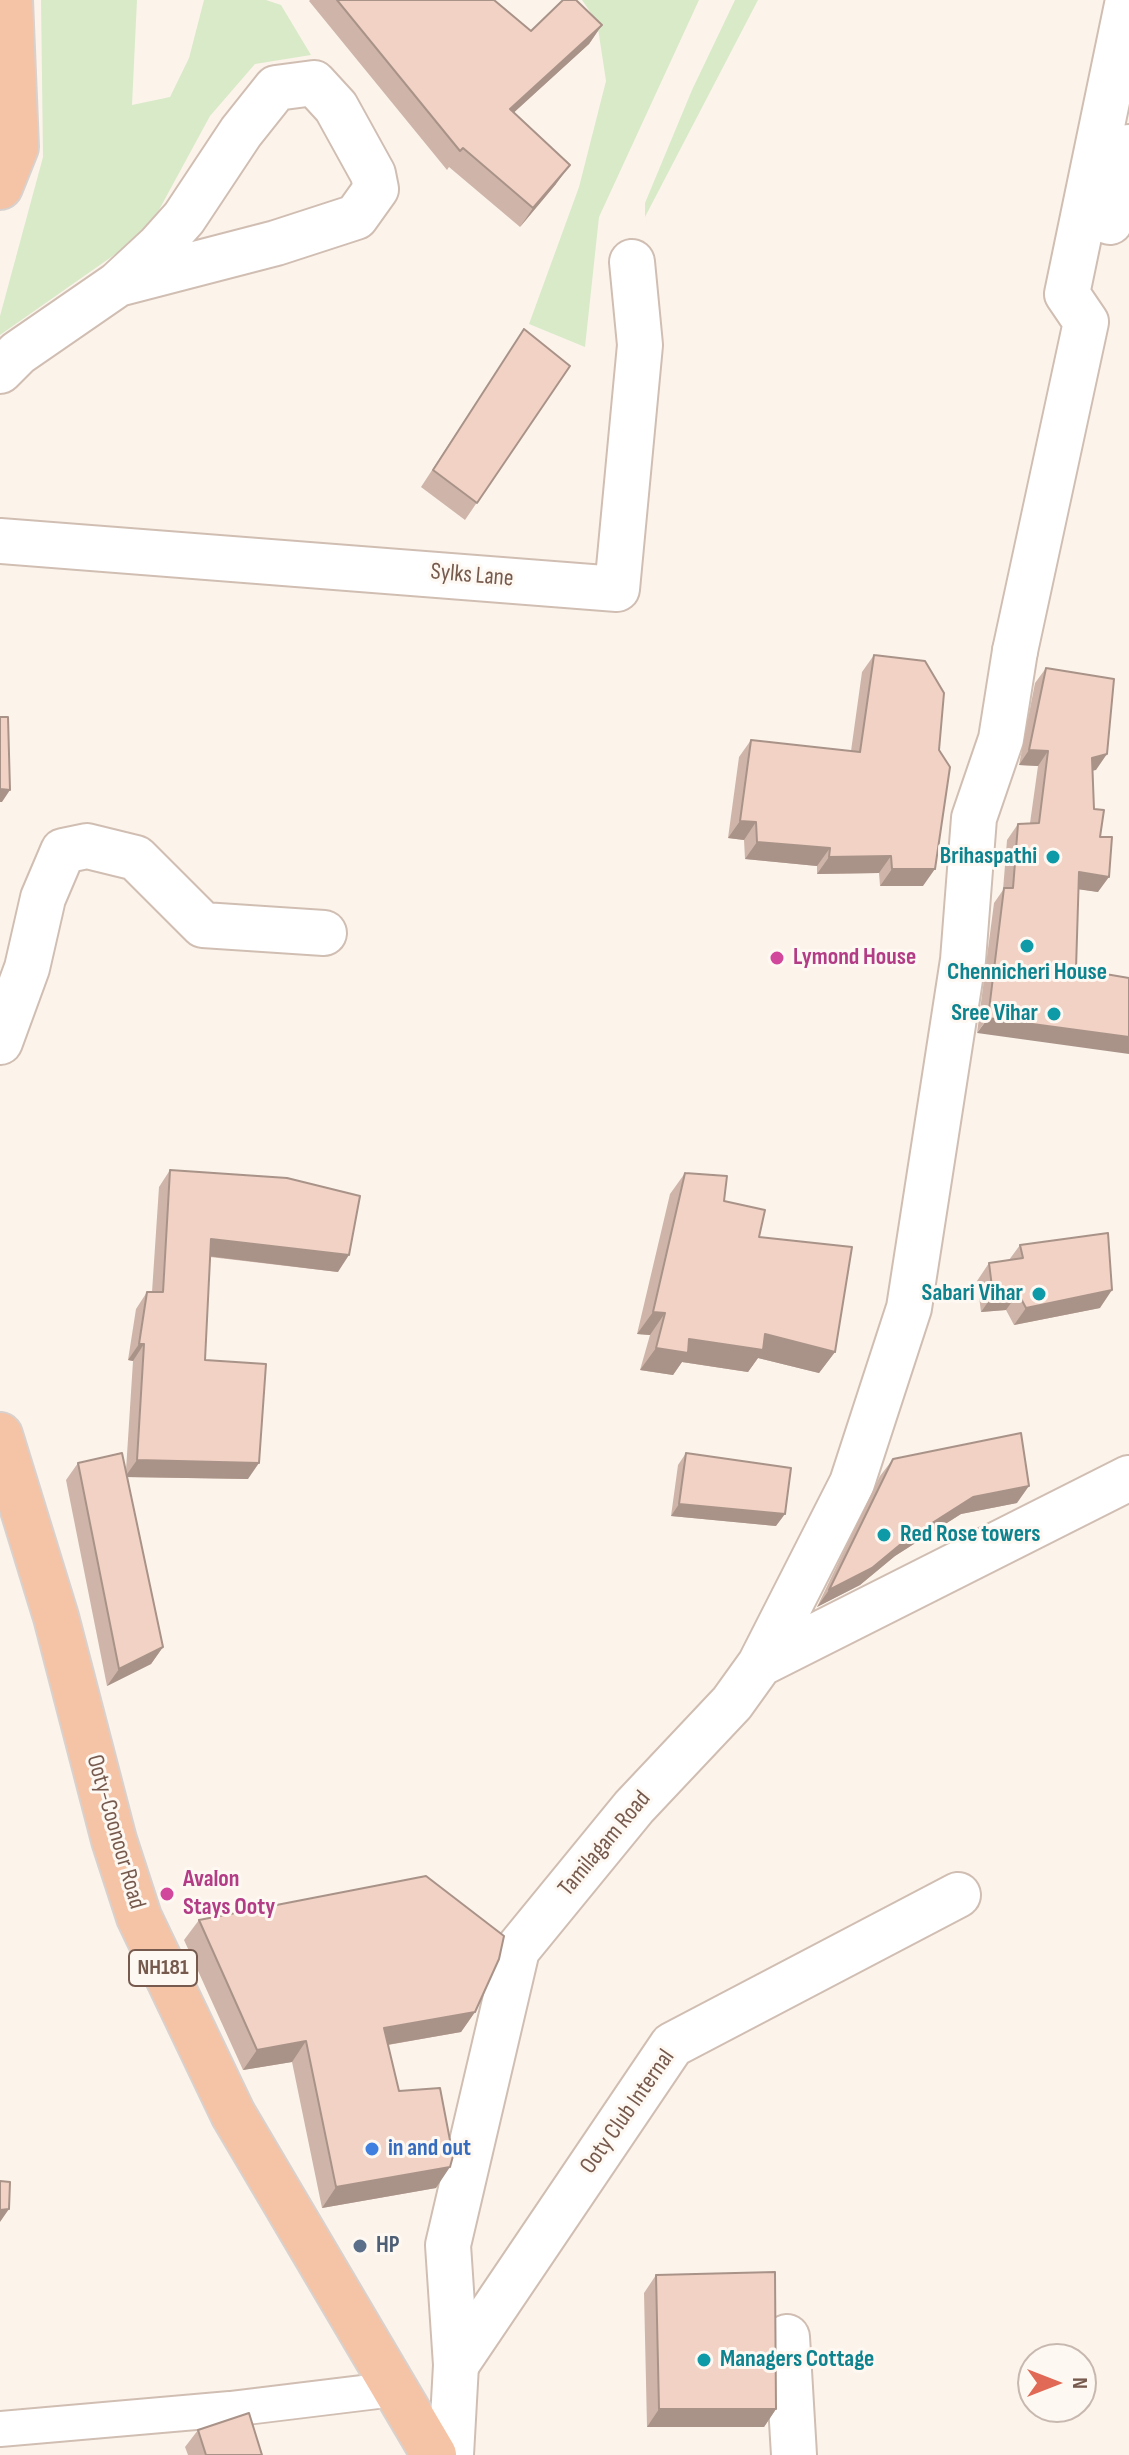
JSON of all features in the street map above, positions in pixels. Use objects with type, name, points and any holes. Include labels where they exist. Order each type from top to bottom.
[{"type":"highway","points":[[0,187],[16,147],[10,0]]},
{"type":"highway","name":"Ooty-Coonoor Road","points":[[0,1435],[56,1617],[114,1840],[139,1917],[233,2114],[434,2455]]},
{"type":"street","points":[[1086,322],[1067,294],[1128,0]]},
{"type":"street","points":[[0,371],[18,353],[118,284],[184,218],[241,132],[276,88],[314,83],[336,107],[373,174],[376,189],[356,217],[276,243],[118,284]]},
{"type":"street","points":[[760,1664],[852,1483],[909,1308],[963,960],[974,818],[1001,739],[1015,651],[1086,322],[1129,147]]},
{"type":"street","name":"Sylks Lane","points":[[0,541],[617,589],[640,345],[632,262]]},
{"type":"street","points":[[0,1042],[27,968],[43,898],[63,851],[87,846],[136,858],[203,925],[324,933]]},
{"type":"street","name":"Tamilagam Road","points":[[451,2455],[456,2365],[448,2245],[517,1950],[634,1807],[732,1703],[760,1664],[1129,1478]]},
{"type":"street","name":"Ooty Club Internal","points":[[456,2365],[672,2045],[958,1895]]},
{"type":"street","points":[[787,2337],[794,2455]]},
{"type":"street","points":[[0,2429],[230,2409],[394,2389]]},
{"type":"green space","points":[[41,0],[137,0],[132,105],[170,97],[189,58],[204,0],[266,0],[281,5],[311,55],[255,64],[210,116],[147,232],[0,335],[0,316],[43,157]]},
{"type":"green space","points":[[582,0],[699,0],[599,217],[585,347],[529,324],[579,187],[606,81],[597,22]]},
{"type":"green space","points":[[735,0],[758,0],[645,217],[645,203],[692,90]]},
{"type":"building","points":[[337,0],[494,0],[531,31],[563,0],[576,0],[602,25],[510,109],[570,165],[533,208],[463,148],[460,151]]},
{"type":"building","points":[[524,329],[570,366],[477,503],[433,470]]},
{"type":"building","points":[[874,655],[925,661],[944,693],[939,750],[950,767],[935,869],[892,869],[891,856],[829,857],[830,848],[757,842],[756,822],[740,821],[751,740],[860,752]]},
{"type":"building","points":[[1046,668],[1114,679],[1107,754],[1092,758],[1094,809],[1104,810],[1100,837],[1112,837],[1109,877],[1079,872],[1076,969],[1129,978],[1129,1037],[988,1018],[1004,888],[1013,888],[1018,824],[1039,823],[1048,751],[1029,750]]},
{"type":"building","points":[[0,717],[8,717],[10,790],[0,789]]},
{"type":"building","points":[[170,1170],[287,1178],[360,1196],[349,1255],[211,1239],[205,1360],[266,1364],[259,1463],[137,1460],[144,1344],[139,1344],[147,1292],[163,1292]]},
{"type":"building","points":[[685,1173],[727,1176],[724,1201],[765,1210],[759,1237],[852,1247],[835,1352],[765,1334],[763,1350],[689,1339],[688,1353],[656,1348],[665,1313],[653,1312]]},
{"type":"building","name":"Sabari Vihar","points":[[1108,1233],[1112,1290],[1026,1308],[1018,1293],[993,1295],[989,1263],[1023,1258],[1020,1245]]},
{"type":"building","name":"Red Rose towers","points":[[1021,1433],[1029,1486],[973,1497],[907,1539],[872,1568],[829,1590],[893,1459]]},
{"type":"building","points":[[122,1453],[163,1647],[119,1669],[78,1463]]},
{"type":"building","points":[[686,1453],[791,1468],[785,1514],[679,1504]]},
{"type":"building","points":[[426,1876],[504,1936],[499,1959],[475,2012],[384,2028],[399,2091],[440,2088],[453,2156],[450,2167],[336,2187],[306,2041],[257,2050],[199,1920]]},
{"type":"building","points":[[0,2181],[10,2182],[9,2209],[0,2210]]},
{"type":"building","name":"Managers Cottage","points":[[775,2272],[776,2409],[659,2409],[656,2275]]},
{"type":"building","points":[[249,2413],[262,2455],[206,2455],[198,2430]]},
{"type":"place","name":"Brihaspathi","points":[[1053,857]]},
{"type":"place","name":"Chennicheri House","points":[[1027,946]]},
{"type":"place","name":"Lymond House","points":[[777,958]]},
{"type":"place","name":"Sree Vihar","points":[[1054,1014]]},
{"type":"place","name":"Sabari Vihar","points":[[1039,1294]]},
{"type":"place","name":"Red Rose towers","points":[[884,1535]]},
{"type":"place","name":"Avalon Stays Ooty","points":[[167,1894]]},
{"type":"place","name":"in and out","points":[[372,2149]]},
{"type":"place","name":"HP","points":[[360,2246]]},
{"type":"place","name":"Managers Cottage","points":[[704,2360]]}]
